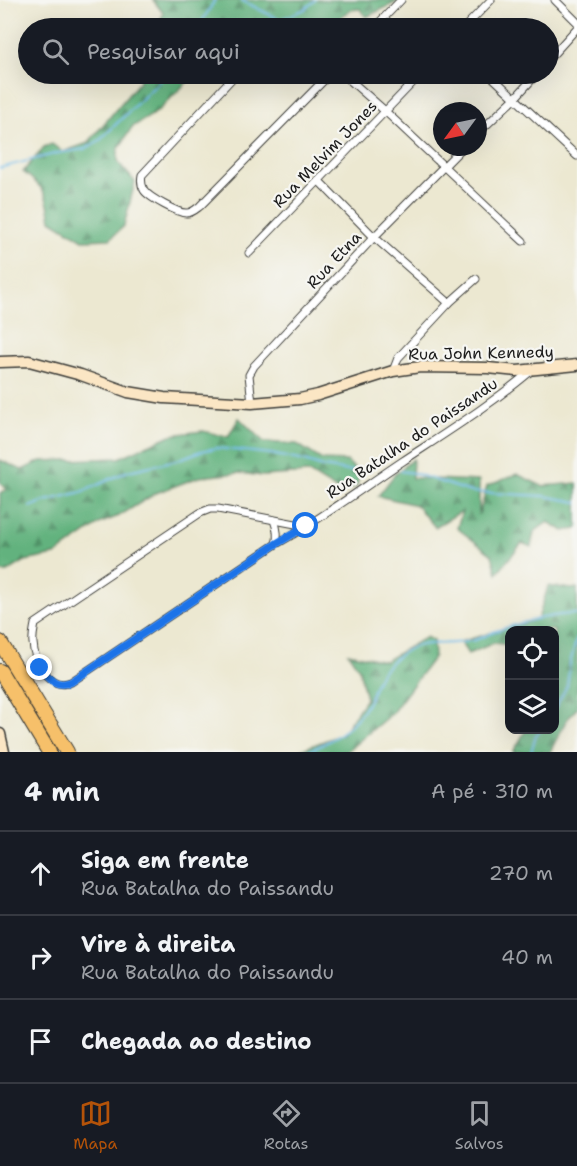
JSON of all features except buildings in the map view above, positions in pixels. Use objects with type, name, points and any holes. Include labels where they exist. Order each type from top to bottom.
[{"type":"highway","points":[[0,642],[67,752]]},
{"type":"highway","points":[[0,672],[49,752]]},
{"type":"highway","points":[[0,687],[44,752]]},
{"type":"street","points":[[384,18],[401,0]]},
{"type":"street","points":[[474,18],[491,0]]},
{"type":"street","points":[[555,0],[577,22]]},
{"type":"street","points":[[559,49],[577,28]]},
{"type":"street","points":[[227,84],[142,175],[141,183],[150,197],[182,213],[190,213],[200,206],[320,84]]},
{"type":"street","points":[[354,84],[523,241]]},
{"type":"street","name":"Rua Melvim Jones","points":[[249,253],[411,84]]},
{"type":"street","points":[[500,84],[577,156]]},
{"type":"street","points":[[487,124],[528,84]]},
{"type":"street","name":"Rua Etna","points":[[252,403],[249,375],[254,366],[374,237],[454,156]]},
{"type":"street","points":[[319,181],[374,237],[449,303]]},
{"type":"street","points":[[393,371],[398,358],[449,303],[476,279]]},
{"type":"street","name":"Rua John Kennedy","points":[[0,362],[29,361],[81,375],[128,392],[174,399],[252,403],[300,399],[393,371],[420,367],[532,370],[577,365]]},
{"type":"street","name":"Rua Batalha do Paissandu","points":[[306,526],[218,509],[200,513],[35,624],[32,641],[40,668],[54,683],[71,682],[276,544],[306,526],[508,391],[532,370]]},
{"type":"street","points":[[274,520],[277,532],[276,544]]},
{"type":"street","points":[[0,734],[4,752]]},
{"type":"green space","points":[[153,0],[401,0],[366,17],[360,9],[350,10],[340,18],[161,18],[163,13]]},
{"type":"green space","points":[[137,84],[185,84],[157,112],[132,127],[118,150],[118,162],[135,182],[124,226],[110,239],[83,240],[51,220],[44,192],[23,172],[44,147],[52,144],[63,152],[88,143]]},
{"type":"green space","points":[[239,418],[264,442],[297,444],[322,460],[347,461],[359,473],[357,486],[341,493],[309,473],[263,476],[239,473],[199,477],[156,493],[119,516],[101,523],[55,555],[25,561],[7,572],[0,572],[0,493],[6,490],[0,482],[0,460],[22,470],[41,461],[119,458],[171,435],[203,431],[228,437]]},
{"type":"green space","points":[[413,459],[412,478],[479,481],[479,515],[487,486],[517,474],[542,486],[577,483],[577,529],[564,531],[548,522],[534,532],[531,547],[522,543],[497,573],[492,555],[457,528],[462,511],[435,527],[416,505],[378,496],[395,474]]},
{"type":"green space","points":[[548,586],[577,588],[577,708],[566,721],[550,752],[513,752],[524,734],[559,734],[559,626],[514,626],[538,619]]},
{"type":"green space","points":[[505,629],[505,644],[494,643],[468,654],[460,642]]},
{"type":"green space","points":[[426,637],[433,641],[434,657],[392,713],[346,752],[297,752],[342,734],[366,699],[359,669],[348,653],[385,661]]},
{"type":"waterway","points":[[204,18],[215,0]]},
{"type":"waterway","points":[[241,0],[276,18]]},
{"type":"waterway","points":[[285,18],[305,9],[315,0]]},
{"type":"waterway","points":[[0,168],[58,153],[85,149],[100,140],[157,84]]},
{"type":"waterway","points":[[30,507],[82,492],[128,471],[217,448],[271,454],[348,471],[364,471]]},
{"type":"waterway","points":[[400,471],[414,473],[471,492],[544,496],[577,502]]},
{"type":"waterway","points":[[306,752],[334,738],[350,725],[364,709],[382,672],[410,649],[419,645],[473,640],[526,622],[557,615],[577,614]]},
{"type":"waterway","points":[[559,701],[567,686],[577,638]]},
{"type":"waterway","points":[[531,752],[537,734]]},
{"type":"route","points":[[40,668],[54,683],[71,682],[306,526]]}]
